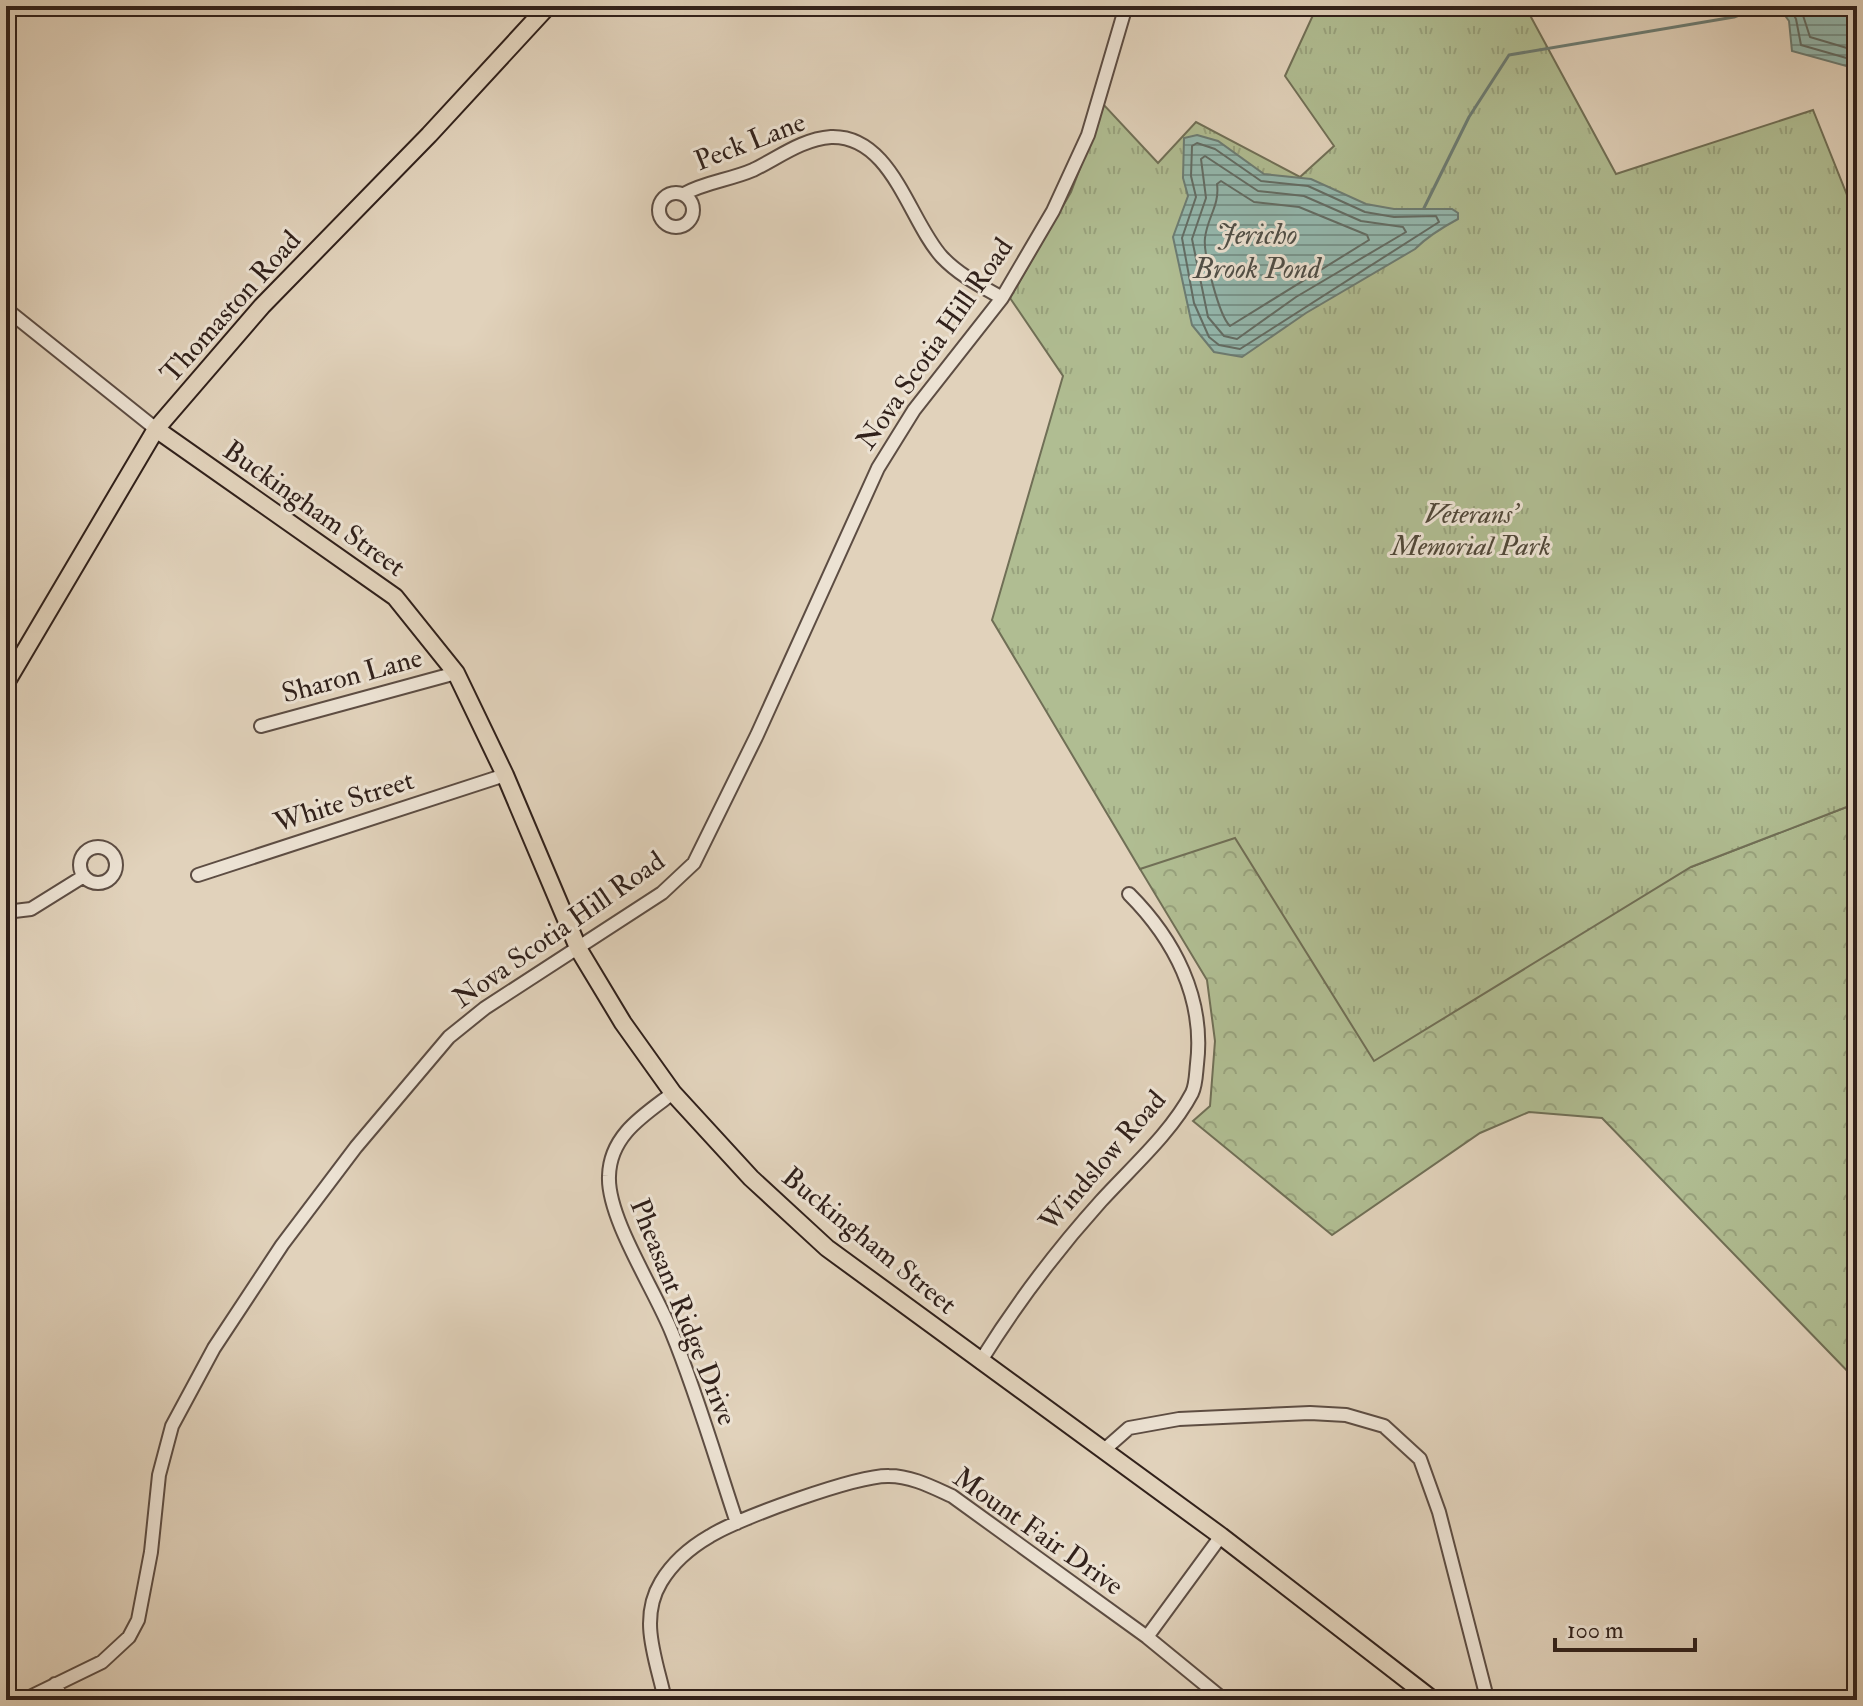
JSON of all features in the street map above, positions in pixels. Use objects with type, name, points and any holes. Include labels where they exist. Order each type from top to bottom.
[{"type":"main road","name":"Thomaston Road","points":[[6,683],[156,429],[262,306],[429,135],[548,6]]},
{"type":"main road","name":"Buckingham Street","points":[[156,429],[395,597],[456,673],[505,775],[579,950],[623,1023],[673,1093],[751,1178],[827,1248],[1221,1536],[1433,1700]]},
{"type":"street","name":"Nova Scotia Hill Road","points":[[24,1700],[102,1662],[129,1637],[138,1620],[151,1552],[159,1475],[172,1426],[214,1348],[282,1245],[356,1147],[449,1037],[485,1008],[579,950],[662,893],[694,863],[757,735],[878,468],[914,410],[1002,298],[1053,211],[1088,135],[1126,6]]},
{"type":"street","name":"Peck Lane","points":[[684,194],[699,186],[751,170],[804,142],[833,137],[859,143],[878,157],[923,232],[942,257],[962,274],[1002,298]]},
{"type":"street","points":[[6,309],[156,429]]},
{"type":"street","name":"Sharon Lane","points":[[261,726],[456,673]]},
{"type":"street","name":"White Street","points":[[198,875],[505,775]]},
{"type":"street","points":[[6,912],[31,909],[84,876]]},
{"type":"street","name":"Windslow Road","points":[[980,1362],[1015,1304],[1058,1249],[1163,1131],[1193,1092],[1198,1052],[1196,1006],[1177,955],[1154,919],[1129,894]]},
{"type":"street","name":"Pheasant Ridge Drive","points":[[673,1093],[639,1119],[616,1143],[609,1175],[612,1207],[673,1334],[737,1523]]},
{"type":"street","points":[[1104,1450],[1129,1428],[1179,1419],[1310,1413],[1346,1415],[1384,1426],[1420,1459],[1439,1512],[1486,1694],[1484,1700]]},
{"type":"street","name":"Mount Fair Drive","points":[[665,1700],[650,1637],[651,1609],[661,1582],[683,1555],[711,1535],[737,1523],[859,1480],[889,1476],[921,1482],[952,1496],[1147,1637],[1224,1700]]},
{"type":"street","points":[[1147,1637],[1221,1536]]},
{"type":"street","points":[[55,1684],[63,1700]]},
{"type":"green space","name":"Veterans' Memorial Park","points":[[1311,6],[1525,6],[1616,174],[1813,110],[1857,220],[1857,803],[1691,867],[1374,1061],[1235,838],[1140,869],[992,620],[1063,376],[1010,298],[1071,192],[1104,105],[1158,163],[1196,122],[1300,177],[1334,146],[1285,76],[1314,13]]},
{"type":"green space","points":[[1857,803],[1857,1381],[1602,1118],[1529,1112],[1480,1133],[1332,1235],[1193,1121],[1210,1106],[1215,1041],[1207,980],[1140,869],[1237,817],[1691,867]]},
{"type":"water","points":[[1778,6],[1857,6],[1857,69],[1792,51],[1789,21]]},
{"type":"water","name":"Jericho Brook Pond","points":[[1197,135],[1218,141],[1264,174],[1311,179],[1366,204],[1394,209],[1452,209],[1458,213],[1458,219],[1415,249],[1306,313],[1242,357],[1214,352],[1192,325],[1173,237],[1188,196],[1183,178],[1184,138]]},
{"type":"waterway","points":[[1424,208],[1469,117],[1509,55],[1734,17],[1762,6]]}]
